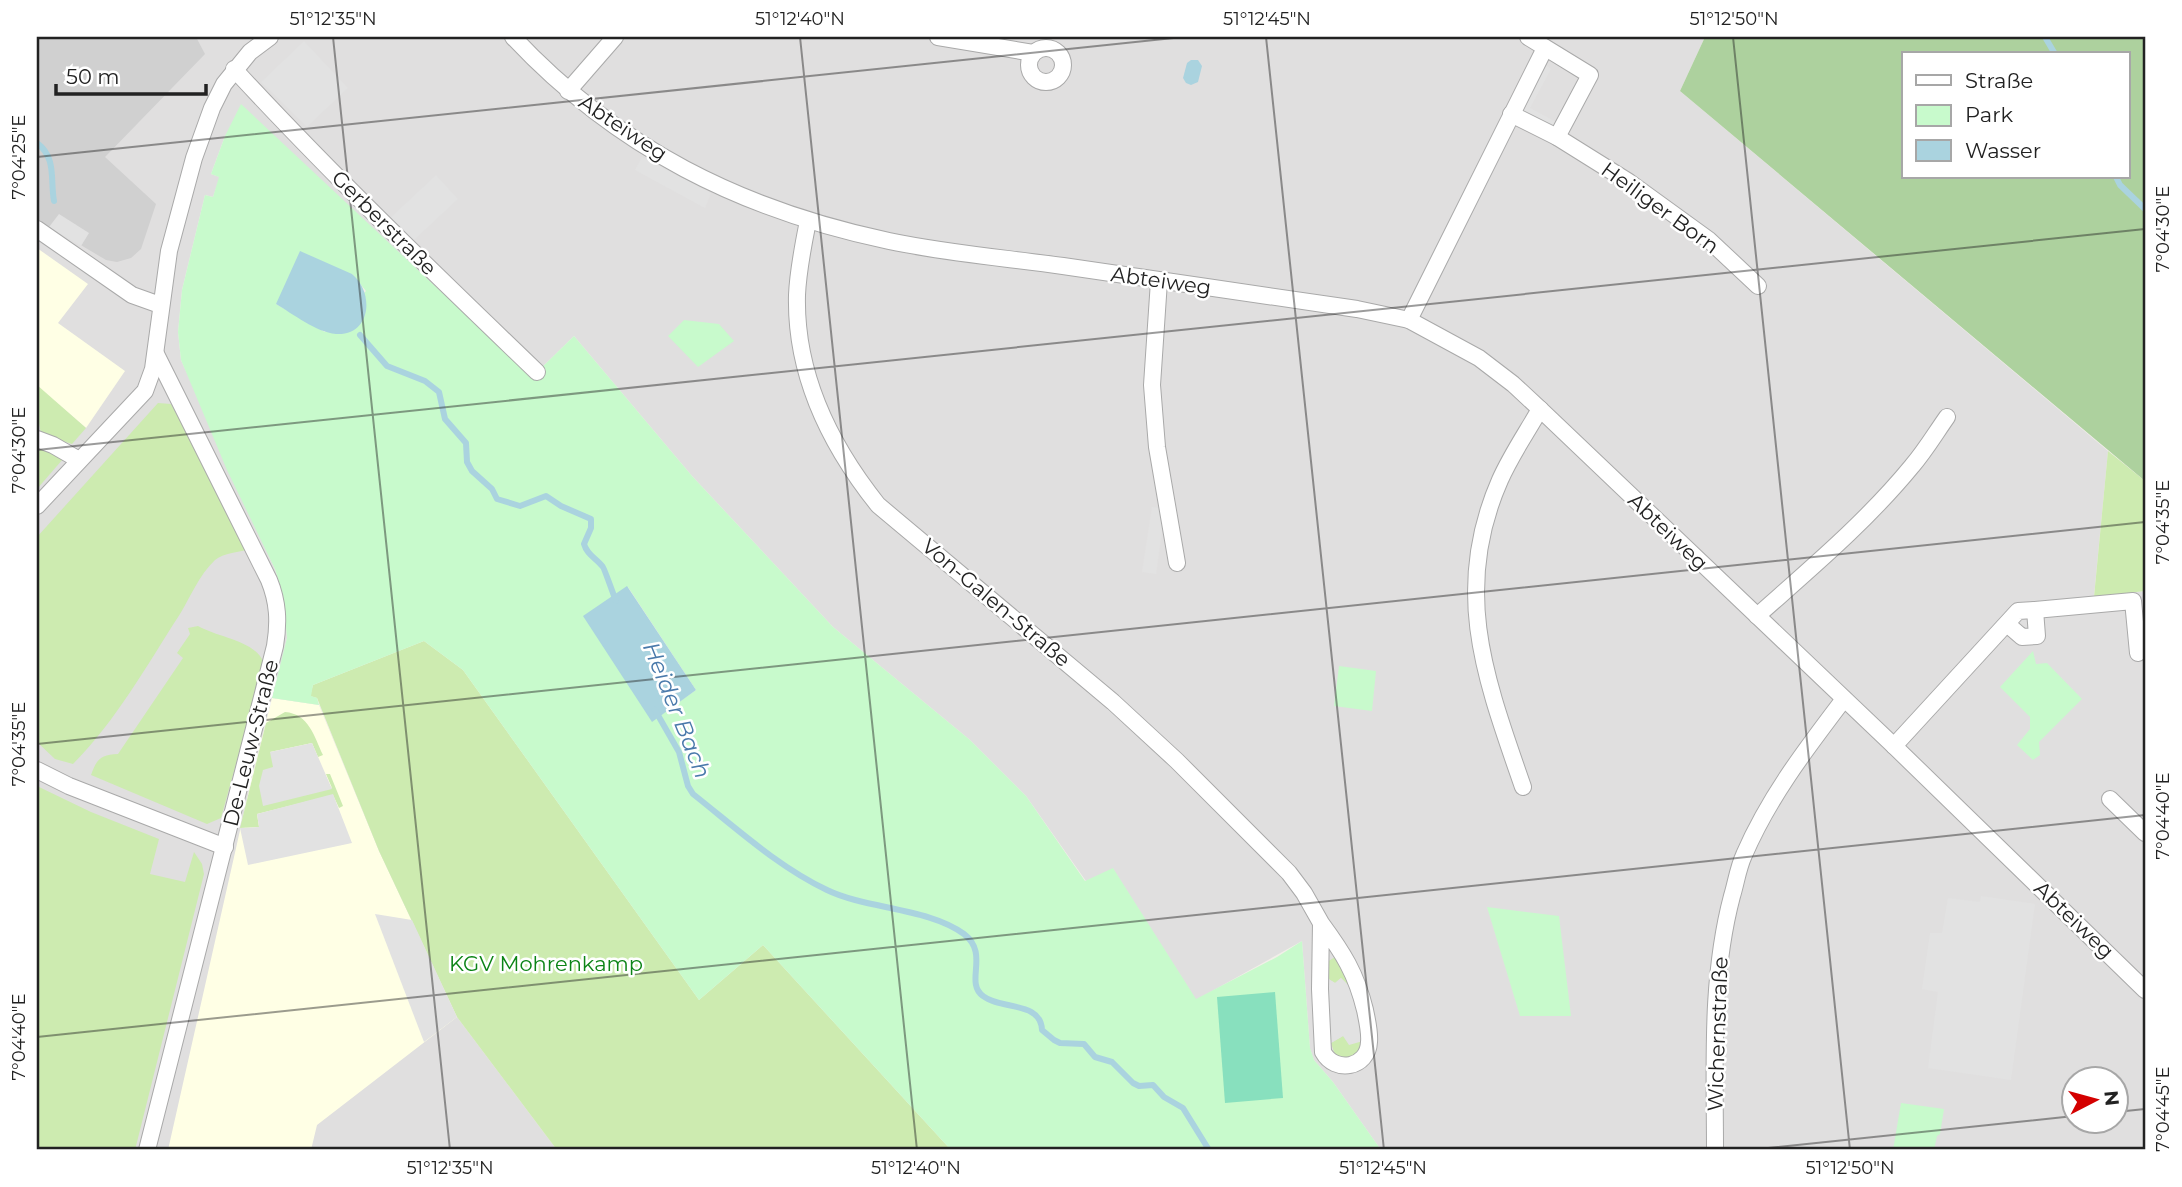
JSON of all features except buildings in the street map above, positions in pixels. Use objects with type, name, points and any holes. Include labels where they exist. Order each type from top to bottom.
[{"type":"street","points":[[37,506],[140,399],[149,383],[156,354],[160,305],[169,251],[194,158],[212,108],[234,69],[270,37]]},
{"type":"street","name":"Abteiweg","points":[[513,37],[568,91],[613,127],[730,192],[808,221],[891,241],[1357,309],[1409,320],[1479,358],[1513,384],[2142,978]]},
{"type":"street","points":[[568,91],[615,37]]},
{"type":"street","points":[[938,37],[1033,53]]},
{"type":"street","points":[[1528,37],[1590,75],[1557,137]]},
{"type":"street","points":[[1409,320],[1545,48]]},
{"type":"street","name":"Gerberstraße","points":[[234,69],[390,230],[537,372]]},
{"type":"street","name":"Heiliger Born","points":[[1511,114],[1557,137],[1629,182],[1709,240],[1758,286]]},
{"type":"street","name":"Von-Galen-Straße","points":[[808,221],[797,296],[804,362],[816,402],[834,442],[855,476],[878,505],[1070,665],[1177,761],[1289,873],[1352,968],[1367,1018],[1370,1039],[1369,1047],[1360,1059],[1347,1066],[1337,1066],[1327,1059],[1321,1042],[1321,923]]},
{"type":"street","points":[[37,229],[132,295],[160,305]]},
{"type":"street","points":[[1159,281],[1153,350],[1153,406],[1157,447],[1177,563]]},
{"type":"street","name":"De-Leuw-Straße","points":[[147,1150],[277,635],[276,600],[238,516],[156,354]]},
{"type":"street","points":[[1522,787],[1482,663],[1477,630],[1476,593],[1481,542],[1489,507],[1501,478],[1540,410]]},
{"type":"street","points":[[1757,616],[1852,531],[1888,494],[1914,464],[1947,417]]},
{"type":"street","points":[[37,439],[79,460]]},
{"type":"street","points":[[1894,746],[2018,611],[2133,601],[2138,653]]},
{"type":"street","points":[[2007,624],[2022,637],[2037,636],[2035,610]]},
{"type":"street","name":"Wichernstraße","points":[[1715,1150],[1714,1038],[1718,968],[1727,914],[1743,857],[1765,811],[1798,759],[1844,699]]},
{"type":"street","points":[[37,770],[69,786],[225,847]]},
{"type":"street","points":[[2110,799],[2145,833]]},
{"type":"shaded area","points":[[37,37],[1705,37],[1680,91],[2108,451],[2094,596],[2145,591],[2145,1150],[1381,1150],[1333,1082],[1314,1060],[1310,1049],[1302,941],[1196,1000],[1113,869],[1086,881],[1026,796],[970,740],[833,627],[692,476],[574,336],[532,377],[225,136],[211,174],[220,177],[213,197],[205,195],[182,290],[178,332],[181,360],[275,569],[283,595],[287,638],[273,698],[319,705],[379,851],[457,1017],[557,1150],[37,1150]]},
{"type":"shaded area","points":[[37,37],[196,37],[205,54],[105,157],[156,204],[141,249],[131,258],[117,262],[106,260],[37,219]]},
{"type":"shaded area","points":[[304,41],[348,88],[307,127],[261,82]]},
{"type":"shaded area","points":[[1544,64],[1551,69],[1530,108],[1558,123],[1555,129],[1519,108]]},
{"type":"shaded area","points":[[642,157],[711,193],[705,208],[635,170]]},
{"type":"shaded area","points":[[436,175],[458,199],[412,242],[390,218]]},
{"type":"shaded area","points":[[59,214],[89,233],[81,246],[49,227]]},
{"type":"shaded area","points":[[37,248],[88,284],[58,323],[125,371],[86,428],[37,386]]},
{"type":"shaded area","points":[[1152,507],[1165,509],[1156,574],[1142,572]]},
{"type":"shaded area","points":[[272,698],[319,705],[379,851],[457,1017],[317,1125],[311,1150],[168,1150],[250,786]]},
{"type":"shaded area","points":[[312,743],[332,789],[263,806],[259,786],[263,770],[273,767],[270,752]]},
{"type":"shaded area","points":[[333,794],[352,843],[248,865],[240,828],[259,827],[257,814]]},
{"type":"shaded area","points":[[1981,896],[2035,904],[2011,1080],[1928,1068],[1938,992],[1922,989],[1930,933],[1942,933],[1948,898],[1980,902]]},
{"type":"shaded area","points":[[375,914],[412,920],[457,1017],[424,1042]]},
{"type":"shaded area","points":[[1327,978],[1335,983],[1341,978],[1349,986],[1360,1020],[1363,1041],[1349,1045],[1343,1036],[1331,1043]]},
{"type":"green space","points":[[1705,37],[2145,37],[2145,481],[1680,91]]},
{"type":"green space","points":[[241,104],[532,377],[574,336],[692,476],[833,627],[970,740],[1026,796],[1085,881],[1113,868],[1196,999],[1302,941],[1310,1048],[1314,1060],[1333,1082],[1381,1150],[951,1150],[763,945],[699,1000],[463,670],[424,641],[313,685],[311,696],[317,698],[319,705],[272,698],[287,638],[283,595],[275,569],[227,470],[181,360],[178,332],[182,290],[205,195],[213,197],[219,177],[211,174],[225,136]],"holes":[[[352,274],[366,291],[325,332],[276,304]],[[628,587],[696,690],[652,721]]]},
{"type":"green space","points":[[684,320],[719,324],[734,341],[698,367],[668,336]]},
{"type":"green space","points":[[37,385],[86,428],[72,444],[41,434],[37,412]]},
{"type":"green space","points":[[158,403],[171,404],[251,549],[222,556],[209,566],[130,692],[103,730],[73,764],[55,759],[37,742],[37,537]]},
{"type":"green space","points":[[44,446],[63,459],[37,489],[37,453]]},
{"type":"green space","points":[[2108,451],[2145,481],[2145,591],[2094,597]]},
{"type":"green space","points":[[198,626],[245,644],[259,655],[264,663],[221,818],[207,824],[91,775],[100,758],[118,754],[183,658],[177,653],[190,634],[188,628]]},
{"type":"green space","name":"KGV Mohrenkamp","points":[[424,641],[463,670],[699,1000],[763,945],[951,1150],[557,1150],[457,1017],[379,851],[317,698],[310,696],[313,685]]},
{"type":"green space","points":[[2033,651],[2036,664],[2047,663],[2082,699],[2039,742],[2040,755],[2033,760],[2017,745],[2030,729],[2030,717],[2000,687]]},
{"type":"green space","points":[[1339,666],[1376,671],[1372,711],[1334,706]]},
{"type":"green space","points":[[285,712],[305,721],[323,755],[318,757],[312,743],[270,752],[332,788],[326,774],[330,774],[343,806],[339,808],[333,795],[257,814],[259,827],[240,828],[266,723]]},
{"type":"green space","points":[[37,786],[91,812],[159,839],[150,874],[185,882],[194,852],[202,864],[204,874],[135,1150],[37,1150]]},
{"type":"green space","points":[[1487,907],[1559,916],[1571,1016],[1520,1016]]},
{"type":"green space","points":[[1335,957],[1343,962],[1349,986],[1341,978],[1335,983],[1327,978],[1327,962]]},
{"type":"green space","points":[[1275,992],[1283,1098],[1225,1103],[1217,997]]},
{"type":"green space","points":[[1343,1036],[1363,1041],[1362,1049],[1348,1060],[1335,1055],[1331,1043]]},
{"type":"green space","points":[[1901,1103],[1944,1109],[1934,1150],[1893,1150]]},
{"type":"water","points":[[1198,60],[1202,66],[1198,82],[1191,85],[1183,78],[1187,63]]},
{"type":"water","points":[[300,251],[352,274],[359,282],[364,292],[366,312],[363,321],[356,328],[348,333],[328,333],[276,304]]},
{"type":"water","points":[[627,586],[696,690],[652,722],[583,616]]},
{"type":"waterway","points":[[2045,37],[2054,52]]},
{"type":"waterway","name":"Heider Bach","points":[[37,143],[48,155],[54,201]]},
{"type":"waterway","points":[[2116,178],[2120,185],[2145,209]]},
{"type":"waterway","name":"Heider Bach","points":[[360,335],[387,366],[425,381],[439,392],[445,419],[466,443],[467,462],[472,471],[492,489],[497,499],[520,506],[546,496],[591,519],[585,548],[603,567],[616,601]]},
{"type":"waterway","name":"Heider Bach","points":[[655,710],[679,752],[688,786],[693,794],[741,833],[791,870],[827,890],[933,919],[964,934],[975,950],[976,983],[983,996],[1028,1010],[1035,1014],[1042,1030],[1054,1040],[1060,1043],[1084,1044],[1095,1057],[1112,1062],[1133,1083],[1139,1086],[1153,1085],[1164,1097],[1183,1108],[1209,1150]]}]
